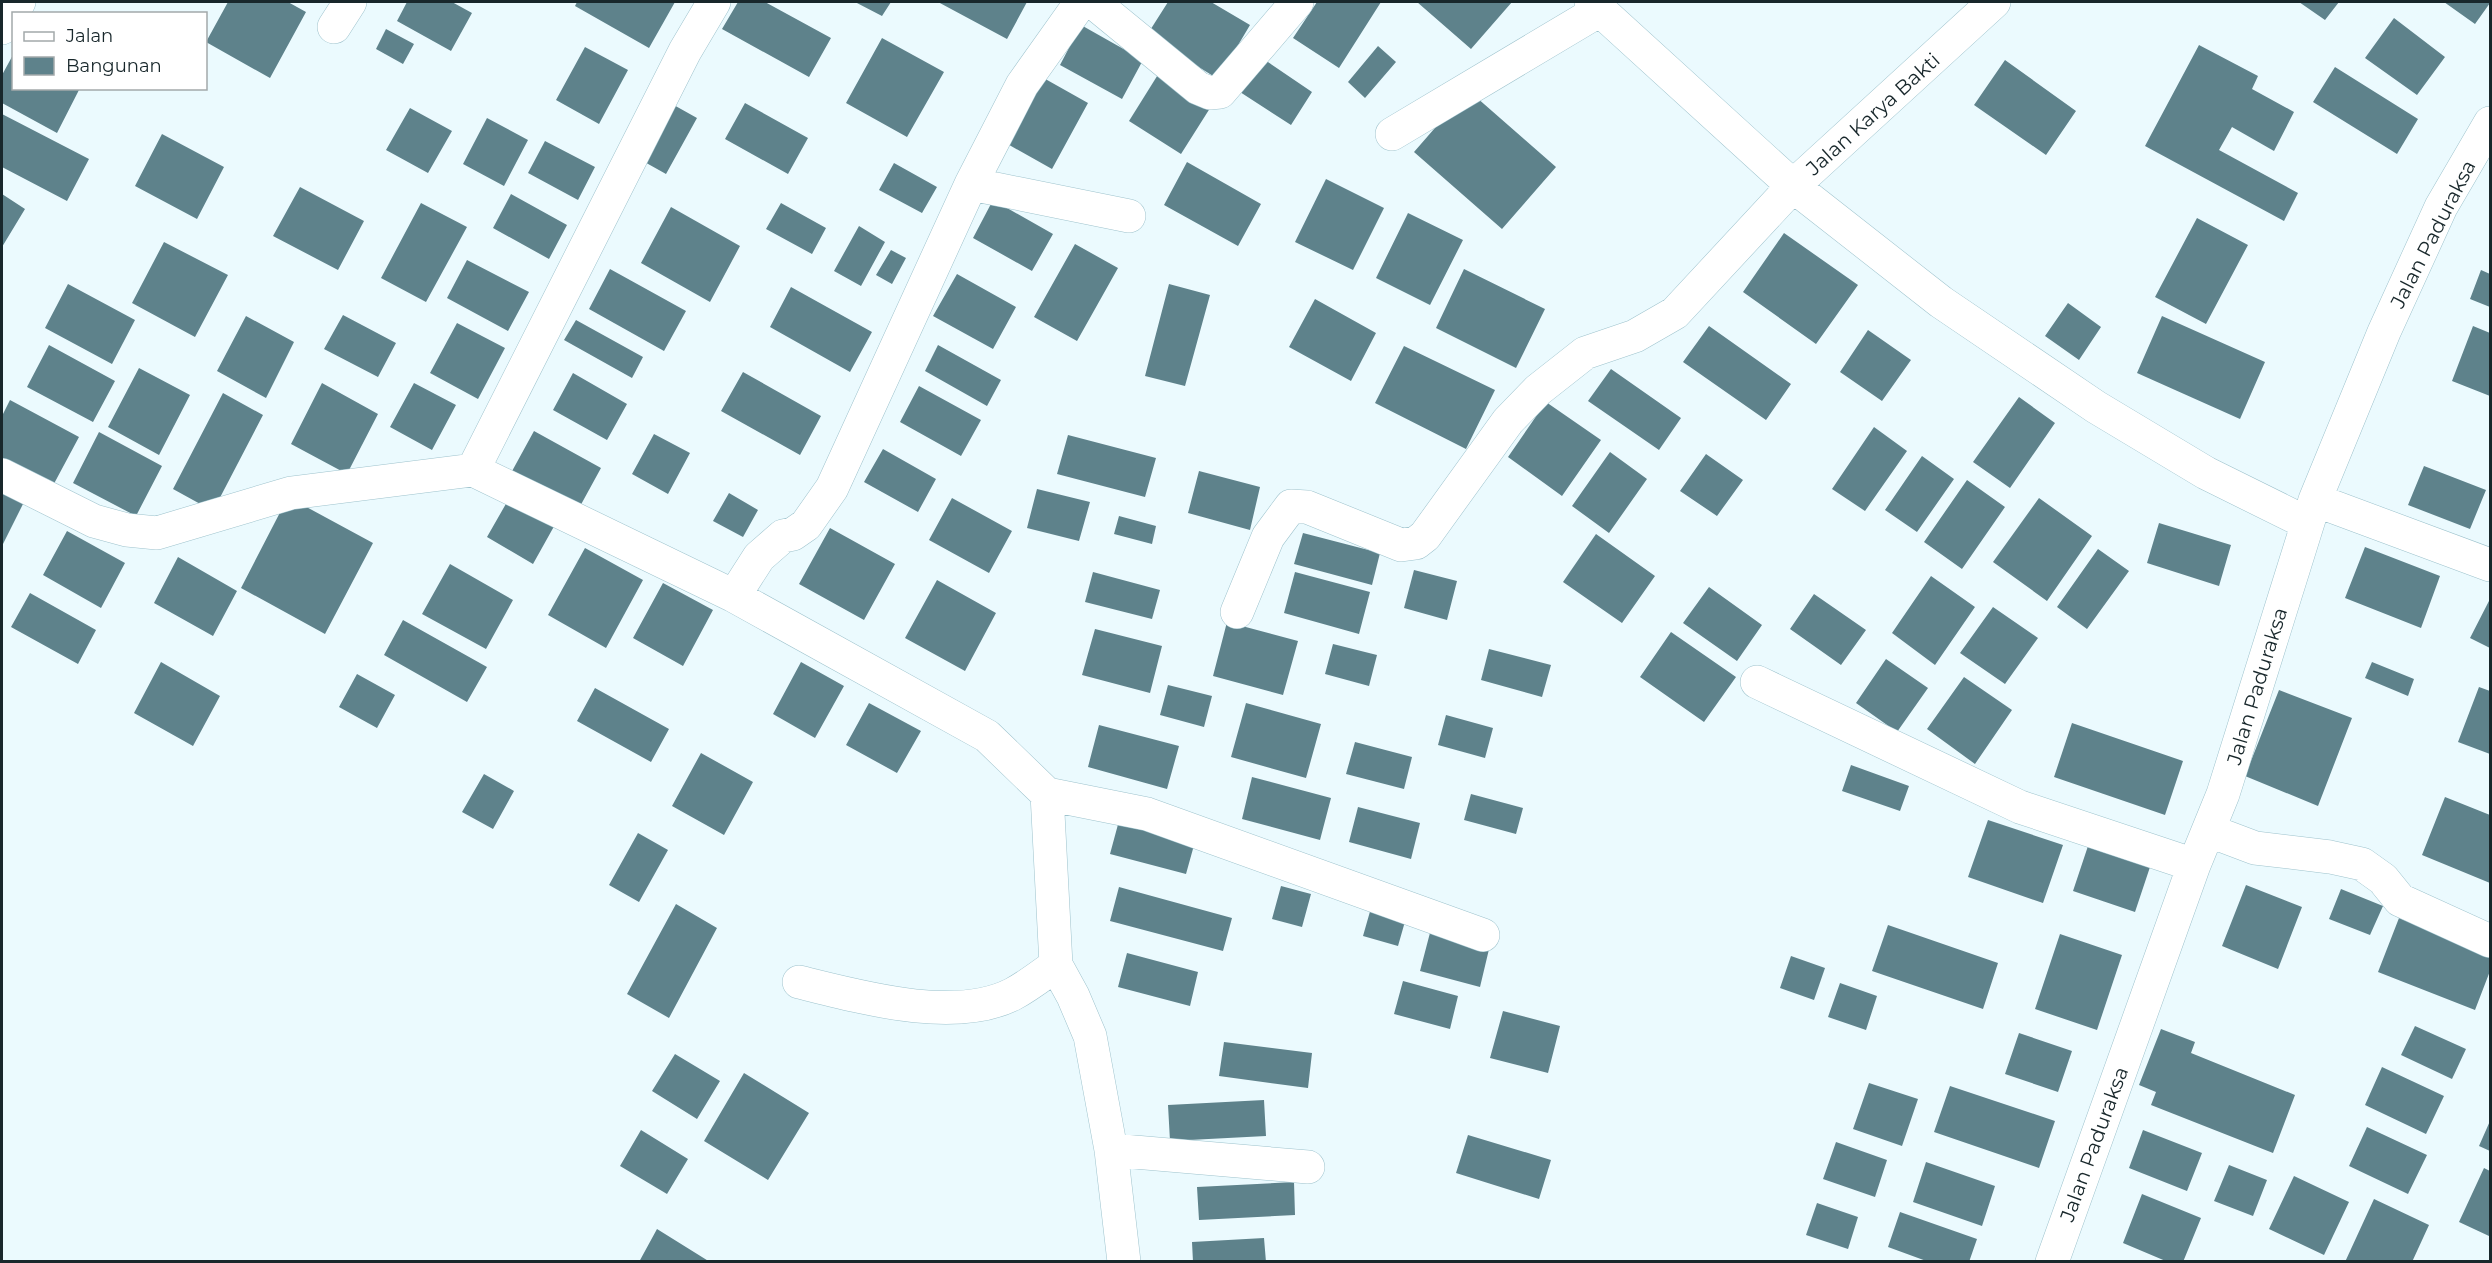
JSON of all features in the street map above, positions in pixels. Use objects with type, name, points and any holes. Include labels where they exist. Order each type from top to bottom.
[{"type":"street","points":[[472,470],[685,51],[714,2]]},
{"type":"street","points":[[734,596],[759,557],[783,536],[794,534],[806,525],[832,488],[971,184],[1022,85],[1081,2]]},
{"type":"street","points":[[1093,2],[1198,88],[1210,93],[1220,92],[1297,2]]},
{"type":"street","name":"Jalan Karya Bakti","points":[[1596,5],[1793,186],[1994,2]]},
{"type":"street","points":[[1392,134],[1596,5]]},
{"type":"street","points":[[2,28],[12,13]]},
{"type":"street","name":"Jalan Paduraksa","points":[[2052,1262],[2194,865],[2210,831],[2311,512],[2384,332],[2441,207],[2490,123]]},
{"type":"street","points":[[971,184],[1129,216]]},
{"type":"street","points":[[1237,612],[1268,537],[1291,506],[1307,507],[1401,545],[1416,543],[1443,514],[1508,421],[1538,390],[1585,353],[1635,336],[1675,313],[1793,186],[1941,302],[2096,407],[2206,473],[2311,512],[2490,565]]},
{"type":"street","points":[[2,475],[94,521],[127,530],[157,533],[291,493],[472,470],[734,596],[987,736],[1047,794],[1147,814],[1483,935]]},
{"type":"street","points":[[1757,682],[2020,807],[2194,865]]},
{"type":"street","points":[[1047,794],[1056,965],[1073,996],[1090,1036],[1111,1150],[1124,1262]]},
{"type":"street","points":[[2210,831],[2255,848],[2330,857],[2362,864],[2383,879],[2400,900],[2490,941]]},
{"type":"street","points":[[799,982],[913,1006],[952,1007],[988,1003],[1012,995],[1056,965]]},
{"type":"street","points":[[1111,1150],[1308,1167]]},
{"type":"building","points":[[228,2],[288,2],[306,12],[270,78],[207,43]]},
{"type":"building","points":[[407,2],[452,2],[472,13],[451,51],[397,21]]},
{"type":"building","points":[[577,2],[675,2],[649,48],[575,6]]},
{"type":"building","points":[[738,2],[765,2],[831,38],[809,77],[722,29]]},
{"type":"building","points":[[855,2],[891,2],[882,16]]},
{"type":"building","points":[[938,2],[1027,2],[1007,39]]},
{"type":"building","points":[[1168,2],[1211,2],[1250,25],[1218,79],[1147,35]]},
{"type":"building","points":[[1317,2],[1381,2],[1339,68],[1293,38]]},
{"type":"building","points":[[1417,2],[1512,2],[1471,49]]},
{"type":"building","points":[[2299,2],[2339,2],[2325,20]]},
{"type":"building","points":[[2444,2],[2490,2],[2490,3],[2475,24]]},
{"type":"building","points":[[2394,18],[2445,57],[2417,95],[2365,58]]},
{"type":"building","points":[[1081,25],[1143,60],[1122,99],[1060,65]]},
{"type":"building","points":[[386,29],[414,44],[403,64],[376,49]]},
{"type":"building","points":[[882,38],[944,72],[907,137],[846,103]]},
{"type":"building","points":[[2199,45],[2258,76],[2252,89],[2294,112],[2274,151],[2232,127],[2219,150],[2298,193],[2284,221],[2145,146]]},
{"type":"building","points":[[1378,46],[1396,62],[1365,98],[1348,82]]},
{"type":"building","points":[[585,47],[628,70],[599,124],[556,100]]},
{"type":"building","points":[[12,57],[12,90],[79,90],[57,133],[2,103],[2,75]]},
{"type":"building","points":[[1262,58],[1312,92],[1291,125],[1240,92]]},
{"type":"building","points":[[2005,60],[2076,111],[2046,155],[1974,105]]},
{"type":"building","points":[[2335,67],[2418,119],[2397,154],[2313,102]]},
{"type":"building","points":[[1159,73],[1212,105],[1181,154],[1129,121]]},
{"type":"building","points":[[1040,76],[1088,103],[1052,169],[1004,142]]},
{"type":"building","points":[[1468,90],[1556,167],[1502,229],[1414,152]]},
{"type":"building","points":[[745,103],[808,138],[788,174],[725,139]]},
{"type":"building","points":[[672,104],[697,118],[666,174],[641,160]]},
{"type":"building","points":[[410,108],[452,131],[428,173],[386,150]]},
{"type":"building","points":[[2,114],[89,159],[67,201],[2,167]]},
{"type":"building","points":[[487,118],[528,140],[504,186],[463,164]]},
{"type":"building","points":[[162,134],[224,167],[197,219],[135,186]]},
{"type":"building","points":[[545,141],[595,167],[578,200],[528,173]]},
{"type":"building","points":[[1187,162],[1261,204],[1238,246],[1164,205]]},
{"type":"building","points":[[894,163],[937,187],[922,213],[879,190]]},
{"type":"building","points":[[1326,179],[1384,208],[1353,270],[1295,242]]},
{"type":"building","points":[[300,187],[364,221],[338,270],[273,236]]},
{"type":"building","points":[[2,194],[25,209],[2,247]]},
{"type":"building","points":[[511,194],[567,225],[549,259],[493,228]]},
{"type":"building","points":[[993,200],[1053,234],[1032,271],[973,238]]},
{"type":"building","points":[[421,203],[467,227],[426,302],[381,278]]},
{"type":"building","points":[[781,203],[826,228],[812,254],[766,229]]},
{"type":"building","points":[[671,207],[740,246],[710,302],[641,263]]},
{"type":"building","points":[[1408,213],[1463,240],[1430,305],[1376,278]]},
{"type":"building","points":[[2197,218],[2248,245],[2206,324],[2155,297]]},
{"type":"building","points":[[859,226],[885,242],[861,286],[834,271]]},
{"type":"building","points":[[1784,233],[1858,285],[1816,344],[1743,292]]},
{"type":"building","points":[[164,242],[228,275],[195,337],[132,303]]},
{"type":"building","points":[[1075,244],[1118,268],[1077,341],[1034,317]]},
{"type":"building","points":[[891,250],[906,258],[892,284],[876,275]]},
{"type":"building","points":[[467,260],[529,292],[508,331],[447,298]]},
{"type":"building","points":[[610,269],[686,311],[664,351],[589,309]]},
{"type":"building","points":[[1464,269],[1545,309],[1516,368],[1436,328]]},
{"type":"building","points":[[2481,270],[2490,274],[2490,307],[2470,299]]},
{"type":"building","points":[[957,274],[1016,307],[993,349],[933,316]]},
{"type":"building","points":[[68,284],[135,320],[112,364],[45,328]]},
{"type":"building","points":[[1169,284],[1210,295],[1185,386],[1145,376]]},
{"type":"building","points":[[791,287],[872,332],[850,372],[770,327]]},
{"type":"building","points":[[1315,299],[1376,333],[1351,381],[1289,347]]},
{"type":"building","points":[[2068,303],[2101,327],[2079,360],[2045,336]]},
{"type":"building","points":[[343,315],[396,343],[378,377],[324,349]]},
{"type":"building","points":[[246,316],[294,342],[266,398],[217,371]]},
{"type":"building","points":[[2162,316],[2265,362],[2240,419],[2137,373]]},
{"type":"building","points":[[576,320],[643,357],[632,378],[564,340]]},
{"type":"building","points":[[457,323],[505,348],[478,399],[430,373]]},
{"type":"building","points":[[1709,326],[1791,384],[1766,420],[1683,362]]},
{"type":"building","points":[[2473,326],[2490,333],[2490,396],[2452,381]]},
{"type":"building","points":[[1868,330],[1911,360],[1882,401],[1840,372]]},
{"type":"building","points":[[49,345],[115,381],[93,422],[27,387]]},
{"type":"building","points":[[938,345],[1001,380],[987,406],[925,371]]},
{"type":"building","points":[[1404,346],[1495,390],[1466,449],[1375,403]]},
{"type":"building","points":[[139,368],[190,395],[159,455],[108,427]]},
{"type":"building","points":[[1611,369],[1681,418],[1659,450],[1588,401]]},
{"type":"building","points":[[743,372],[821,416],[800,455],[721,411]]},
{"type":"building","points":[[573,373],[627,404],[607,440],[553,410]]},
{"type":"building","points":[[322,383],[378,414],[347,474],[291,444]]},
{"type":"building","points":[[414,383],[456,405],[432,450],[390,427]]},
{"type":"building","points":[[919,386],[981,420],[961,456],[900,422]]},
{"type":"building","points":[[223,393],[263,415],[213,511],[173,489]]},
{"type":"building","points":[[2019,397],[2055,423],[2010,488],[1973,462]]},
{"type":"building","points":[[10,400],[79,437],[49,493],[2,467],[2,416]]},
{"type":"building","points":[[1546,402],[1601,440],[1562,496],[1508,457]]},
{"type":"building","points":[[1874,427],[1907,451],[1865,511],[1832,489]]},
{"type":"building","points":[[534,431],[601,468],[578,510],[511,473]]},
{"type":"building","points":[[99,432],[162,466],[136,516],[73,483]]},
{"type":"building","points":[[654,434],[690,453],[668,494],[632,474]]},
{"type":"building","points":[[1068,435],[1156,458],[1145,497],[1057,474]]},
{"type":"building","points":[[883,449],[936,479],[918,512],[864,482]]},
{"type":"building","points":[[1610,452],[1647,479],[1609,533],[1572,506]]},
{"type":"building","points":[[1706,454],[1743,480],[1717,516],[1680,491]]},
{"type":"building","points":[[1922,456],[1954,479],[1917,532],[1885,510]]},
{"type":"building","points":[[2424,466],[2486,490],[2470,529],[2408,505]]},
{"type":"building","points":[[1199,471],[1260,487],[1250,530],[1188,513]]},
{"type":"building","points":[[1967,480],[2005,507],[1962,569],[1924,542]]},
{"type":"building","points":[[1037,489],[1090,502],[1079,541],[1027,528]]},
{"type":"building","points":[[2,490],[24,502],[2,546]]},
{"type":"building","points":[[729,493],[758,510],[743,537],[713,521]]},
{"type":"building","points":[[511,495],[557,521],[533,564],[487,537]]},
{"type":"building","points":[[288,497],[373,543],[325,634],[241,588]]},
{"type":"building","points":[[952,498],[1012,531],[989,573],[929,540]]},
{"type":"building","points":[[2039,498],[2092,536],[2047,601],[1993,562]]},
{"type":"building","points":[[1119,516],[1156,526],[1152,544],[1114,534]]},
{"type":"building","points":[[2159,523],[2231,545],[2219,586],[2147,563]]},
{"type":"building","points":[[830,528],[895,564],[864,620],[799,584]]},
{"type":"building","points":[[67,531],[125,563],[101,608],[43,575]]},
{"type":"building","points":[[1303,533],[1380,553],[1372,585],[1294,564]]},
{"type":"building","points":[[1596,534],[1655,576],[1622,623],[1563,582]]},
{"type":"building","points":[[2365,547],[2440,576],[2421,628],[2345,598]]},
{"type":"building","points":[[585,548],[643,580],[606,648],[548,615]]},
{"type":"building","points":[[2098,549],[2129,571],[2087,629],[2057,607]]},
{"type":"building","points":[[178,557],[237,591],[213,636],[154,603]]},
{"type":"building","points":[[450,564],[513,600],[486,649],[422,614]]},
{"type":"building","points":[[1414,570],[1457,581],[1447,620],[1404,608]]},
{"type":"building","points":[[1093,572],[1160,590],[1152,619],[1085,602]]},
{"type":"building","points":[[1295,572],[1370,592],[1359,634],[1284,613]]},
{"type":"building","points":[[1931,576],[1975,607],[1935,665],[1892,633]]},
{"type":"building","points":[[937,580],[996,613],[965,671],[905,638]]},
{"type":"building","points":[[663,583],[713,610],[683,666],[633,638]]},
{"type":"building","points":[[1709,587],[1762,625],[1737,661],[1683,623]]},
{"type":"building","points":[[30,593],[96,630],[78,664],[11,627]]},
{"type":"building","points":[[1814,594],[1866,630],[1841,665],[1790,629]]},
{"type":"building","points":[[2490,599],[2490,648],[2470,638]]},
{"type":"building","points":[[1993,607],[2038,638],[2005,684],[1960,653]]},
{"type":"building","points":[[403,620],[487,667],[467,702],[384,655]]},
{"type":"building","points":[[1227,622],[1298,641],[1283,695],[1213,676]]},
{"type":"building","points":[[1095,629],[1162,646],[1150,693],[1082,675]]},
{"type":"building","points":[[1671,632],[1736,677],[1704,722],[1640,677]]},
{"type":"building","points":[[1333,644],[1377,655],[1369,686],[1325,674]]},
{"type":"building","points":[[1489,649],[1551,665],[1542,697],[1481,680]]},
{"type":"building","points":[[1886,659],[1928,688],[1897,732],[1856,703]]},
{"type":"building","points":[[161,662],[220,696],[193,746],[134,713]]},
{"type":"building","points":[[801,662],[844,686],[815,738],[773,714]]},
{"type":"building","points":[[2372,662],[2414,679],[2408,696],[2365,678]]},
{"type":"building","points":[[357,674],[395,695],[377,728],[339,707]]},
{"type":"building","points":[[1964,677],[2012,710],[1975,764],[1927,729]]},
{"type":"building","points":[[1168,685],[1212,696],[1204,727],[1160,715]]},
{"type":"building","points":[[2479,687],[2490,691],[2490,754],[2458,742]]},
{"type":"building","points":[[595,688],[669,729],[651,762],[577,721]]},
{"type":"building","points":[[2279,690],[2352,718],[2318,806],[2245,776]]},
{"type":"building","points":[[869,703],[921,731],[897,773],[846,745]]},
{"type":"building","points":[[1246,703],[1321,724],[1306,778],[1231,757]]},
{"type":"building","points":[[1446,715],[1493,728],[1485,758],[1438,745]]},
{"type":"building","points":[[2072,723],[2183,761],[2165,815],[2054,777]]},
{"type":"building","points":[[1099,725],[1179,746],[1167,789],[1088,767]]},
{"type":"building","points":[[1355,742],[1412,757],[1404,789],[1346,774]]},
{"type":"building","points":[[701,753],[753,782],[724,835],[672,806]]},
{"type":"building","points":[[1851,765],[1909,786],[1900,811],[1842,791]]},
{"type":"building","points":[[484,774],[514,791],[493,829],[462,812]]},
{"type":"building","points":[[1252,777],[1331,798],[1320,840],[1242,819]]},
{"type":"building","points":[[1471,794],[1523,808],[1516,834],[1464,820]]},
{"type":"building","points":[[2445,797],[2490,815],[2490,883],[2422,855]]},
{"type":"building","points":[[1358,807],[1420,823],[1411,859],[1349,842]]},
{"type":"building","points":[[1120,817],[1196,838],[1186,874],[1110,854]]},
{"type":"building","points":[[1988,820],[2063,845],[2043,903],[1968,877]]},
{"type":"building","points":[[638,833],[668,850],[639,902],[609,885]]},
{"type":"building","points":[[2090,840],[2152,861],[2135,912],[2073,891]]},
{"type":"building","points":[[2246,885],[2302,907],[2278,969],[2222,946]]},
{"type":"building","points":[[1281,886],[1311,894],[1302,927],[1272,919]]},
{"type":"building","points":[[1119,887],[1232,918],[1223,951],[1110,921]]},
{"type":"building","points":[[2341,889],[2383,906],[2370,935],[2329,919]]},
{"type":"building","points":[[676,904],[717,928],[669,1018],[627,994]]},
{"type":"building","points":[[1371,908],[1406,918],[1398,946],[1363,936]]},
{"type":"building","points":[[2399,918],[2490,954],[2490,971],[2475,1010],[2378,972]]},
{"type":"building","points":[[1888,925],[1998,963],[1983,1009],[1872,971]]},
{"type":"building","points":[[1431,929],[1490,945],[1480,987],[1420,971]]},
{"type":"building","points":[[2060,934],[2122,955],[2097,1030],[2035,1009]]},
{"type":"building","points":[[1127,953],[1198,972],[1190,1006],[1118,987]]},
{"type":"building","points":[[1791,956],[1825,968],[1814,1000],[1780,988]]},
{"type":"building","points":[[1403,981],[1458,996],[1450,1029],[1394,1014]]},
{"type":"building","points":[[1840,983],[1877,996],[1866,1030],[1828,1017]]},
{"type":"building","points":[[1503,1011],[1560,1026],[1548,1073],[1490,1058]]},
{"type":"building","points":[[2415,1026],[2466,1049],[2452,1079],[2401,1055]]},
{"type":"building","points":[[2161,1029],[2195,1042],[2191,1053],[2295,1095],[2273,1153],[2151,1105],[2156,1092],[2139,1085]]},
{"type":"building","points":[[2019,1033],[2072,1051],[2058,1092],[2005,1074]]},
{"type":"building","points":[[1224,1042],[1312,1053],[1308,1088],[1219,1076]]},
{"type":"building","points":[[675,1054],[720,1081],[697,1119],[652,1091]]},
{"type":"building","points":[[2382,1067],[2444,1096],[2426,1134],[2365,1105]]},
{"type":"building","points":[[744,1073],[809,1113],[768,1180],[704,1141]]},
{"type":"building","points":[[1869,1083],[1918,1099],[1902,1146],[1853,1129]]},
{"type":"building","points":[[1950,1086],[2055,1121],[2039,1168],[1934,1132]]},
{"type":"building","points":[[1264,1100],[1266,1136],[1170,1141],[1168,1105]]},
{"type":"building","points":[[2490,1121],[2490,1151],[2479,1146]]},
{"type":"building","points":[[2367,1127],[2427,1155],[2408,1194],[2349,1166]]},
{"type":"building","points":[[641,1130],[688,1159],[667,1194],[620,1166]]},
{"type":"building","points":[[2143,1130],[2202,1153],[2187,1191],[2129,1168]]},
{"type":"building","points":[[1468,1135],[1551,1160],[1539,1199],[1456,1173]]},
{"type":"building","points":[[1836,1142],[1887,1160],[1875,1197],[1823,1179]]},
{"type":"building","points":[[1926,1162],[1995,1186],[1982,1226],[1913,1202]]},
{"type":"building","points":[[2229,1165],[2267,1180],[2253,1216],[2214,1201]]},
{"type":"building","points":[[2484,1168],[2490,1171],[2489,1236],[2459,1222]]},
{"type":"building","points":[[2294,1176],[2349,1202],[2324,1255],[2269,1229]]},
{"type":"building","points":[[1294,1182],[1295,1215],[1199,1220],[1197,1187]]},
{"type":"building","points":[[2142,1194],[2201,1218],[2183,1262],[2168,1262],[2123,1243]]},
{"type":"building","points":[[2374,1199],[2429,1225],[2412,1262],[2345,1262]]},
{"type":"building","points":[[1817,1203],[1858,1217],[1848,1249],[1806,1235]]},
{"type":"building","points":[[1900,1212],[1977,1239],[1969,1262],[1929,1262],[1888,1247]]},
{"type":"building","points":[[657,1229],[710,1262],[639,1262]]},
{"type":"building","points":[[1264,1238],[1266,1262],[1193,1262],[1192,1242]]}]
